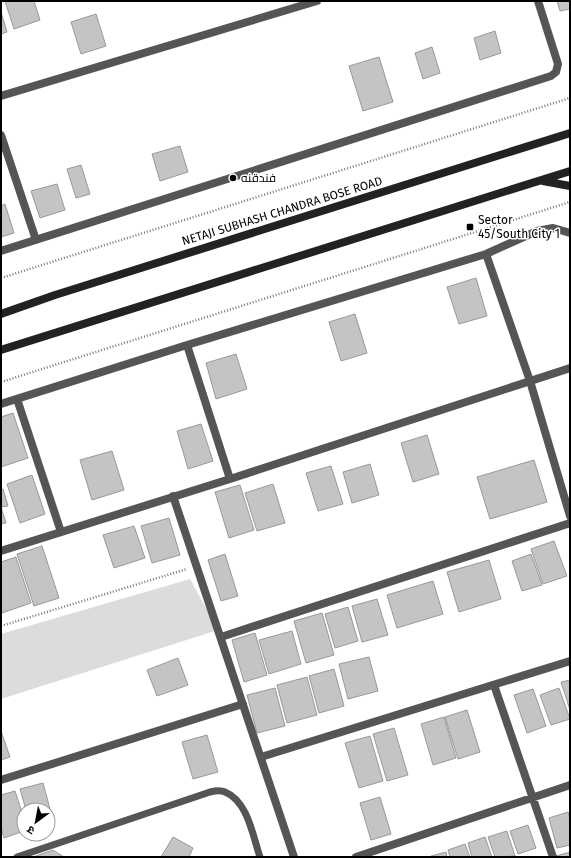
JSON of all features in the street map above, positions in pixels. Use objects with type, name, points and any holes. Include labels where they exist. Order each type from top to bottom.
[{"type":"main road","name":"NETAJI SUBHASH CHANDRA BOSE ROAD","points":[[1,314],[55,295],[570,133]]},
{"type":"main road","points":[[1,350],[570,171]]},
{"type":"main road","points":[[542,180],[570,186]]},
{"type":"street","points":[[1,96],[316,1]]},
{"type":"street","points":[[1,251],[551,76],[556,72],[558,64],[538,1]]},
{"type":"street","points":[[1,134],[36,240]]},
{"type":"street","points":[[1,404],[187,345],[486,254],[537,231],[553,228],[570,234]]},
{"type":"street","points":[[486,254],[530,382],[570,516]]},
{"type":"street","points":[[187,345],[230,478]]},
{"type":"street","points":[[1,551],[570,368]]},
{"type":"street","points":[[17,399],[61,532]]},
{"type":"street","points":[[173,496],[294,857]]},
{"type":"street","points":[[221,638],[570,523]]},
{"type":"street","points":[[261,757],[570,661]]},
{"type":"street","points":[[494,685],[554,857]]},
{"type":"street","points":[[1,780],[243,704]]},
{"type":"street","points":[[356,857],[570,785]]},
{"type":"lane","points":[[17,857],[210,792],[224,792],[232,796],[244,808],[260,857]]},
{"type":"path","points":[[1,278],[570,98]]},
{"type":"path","points":[[1,382],[570,202]]},
{"type":"path","points":[[1,626],[197,566]]},
{"type":"shaded area","points":[[190,579],[218,630],[1,699],[1,634]]},
{"type":"building","points":[[5,1],[34,1],[40,20],[14,29]]},
{"type":"building","points":[[557,1],[570,1],[570,9],[560,11]]},
{"type":"building","points":[[1,12],[7,32],[1,34]]},
{"type":"building","points":[[96,14],[106,46],[81,54],[71,22]]},
{"type":"building","points":[[495,31],[501,53],[480,60],[474,38]]},
{"type":"building","points":[[432,47],[440,73],[423,79],[415,53]]},
{"type":"building","points":[[379,57],[393,102],[363,111],[349,66]]},
{"type":"building","points":[[180,146],[188,172],[160,181],[152,154]]},
{"type":"building","points":[[81,165],[90,194],[76,198],[67,169]]},
{"type":"building","points":[[57,184],[65,210],[40,218],[31,191]]},
{"type":"building","points":[[5,204],[14,233],[1,237],[1,206]]},
{"type":"building","points":[[476,278],[487,316],[459,324],[447,287]]},
{"type":"building","points":[[355,314],[367,353],[341,361],[329,322]]},
{"type":"building","points":[[236,354],[247,389],[216,399],[206,363]]},
{"type":"building","points":[[13,413],[28,458],[1,467],[1,417]]},
{"type":"building","points":[[201,424],[213,461],[188,469],[177,431]]},
{"type":"building","points":[[427,435],[439,474],[413,482],[401,443]]},
{"type":"building","points":[[112,451],[124,490],[92,500],[80,460]]},
{"type":"building","points":[[534,460],[547,502],[490,519],[477,477]]},
{"type":"building","points":[[370,464],[379,495],[352,503],[343,472]]},
{"type":"building","points":[[331,466],[343,504],[318,511],[306,473]]},
{"type":"building","points":[[32,475],[45,514],[20,523],[7,484]]},
{"type":"building","points":[[273,484],[285,523],[257,531],[245,493]]},
{"type":"building","points":[[240,485],[254,530],[229,538],[215,492]]},
{"type":"building","points":[[3,489],[8,506],[1,507],[1,490]]},
{"type":"building","points":[[1,507],[6,523],[1,524]]},
{"type":"building","points":[[169,518],[180,555],[152,563],[141,526]]},
{"type":"building","points":[[134,526],[145,558],[114,568],[103,535]]},
{"type":"building","points":[[554,541],[567,576],[543,584],[531,549]]},
{"type":"building","points":[[42,546],[59,598],[34,606],[17,554]]},
{"type":"building","points":[[225,554],[238,596],[221,601],[208,560]]},
{"type":"building","points":[[531,554],[542,585],[522,591],[512,561]]},
{"type":"building","points":[[16,557],[31,603],[2,613],[1,562]]},
{"type":"building","points":[[489,560],[501,599],[459,612],[447,572]]},
{"type":"building","points":[[433,581],[443,614],[397,628],[387,595]]},
{"type":"building","points":[[377,599],[388,635],[362,642],[352,606]]},
{"type":"building","points":[[348,607],[358,641],[335,648],[325,614]]},
{"type":"building","points":[[322,613],[334,655],[306,663],[294,621]]},
{"type":"building","points":[[292,631],[301,664],[269,674],[259,640]]},
{"type":"building","points":[[255,633],[267,675],[244,682],[232,640]]},
{"type":"building","points":[[369,657],[378,691],[348,699],[339,664]]},
{"type":"building","points":[[178,658],[188,685],[157,696],[147,670]]},
{"type":"building","points":[[334,669],[344,706],[319,713],[309,676]]},
{"type":"building","points":[[307,677],[317,715],[287,723],[277,685]]},
{"type":"building","points":[[570,680],[570,710],[561,682]]},
{"type":"building","points":[[275,688],[285,726],[257,733],[247,695]]},
{"type":"building","points":[[559,688],[570,719],[551,725],[540,695]]},
{"type":"building","points":[[533,689],[546,726],[527,733],[514,695]]},
{"type":"building","points":[[467,710],[480,752],[458,759],[445,717]]},
{"type":"building","points":[[444,717],[456,758],[433,765],[421,724]]},
{"type":"building","points":[[394,728],[408,775],[387,781],[373,734]]},
{"type":"building","points":[[1,731],[10,757],[1,760]]},
{"type":"building","points":[[207,735],[218,772],[193,779],[182,742]]},
{"type":"building","points":[[370,736],[383,781],[359,788],[345,743]]},
{"type":"building","points":[[43,783],[48,802],[24,802],[20,789]]},
{"type":"building","points":[[15,791],[19,802],[16,802],[16,834],[4,838],[1,827],[1,795]]},
{"type":"building","points":[[380,797],[391,834],[371,840],[360,803]]},
{"type":"building","points":[[568,812],[570,820],[570,845],[557,848],[549,818]]},
{"type":"building","points":[[528,825],[536,848],[518,854],[510,831]]},
{"type":"building","points":[[507,831],[515,856],[495,857],[488,837]]},
{"type":"building","points":[[173,837],[193,848],[189,857],[161,857]]},
{"type":"building","points":[[485,837],[492,857],[472,857],[468,843]]},
{"type":"building","points":[[465,844],[470,857],[450,857],[448,850]]},
{"type":"building","points":[[53,850],[64,857],[33,857]]},
{"type":"building","points":[[446,852],[447,857],[431,857],[431,856]]},
{"type":"building","points":[[570,852],[570,857],[556,856]]},
{"type":"place","name":"فندقنه","points":[[233,178]]},
{"type":"place","name":"Sector 45/South City 1","points":[[470,227]]}]
